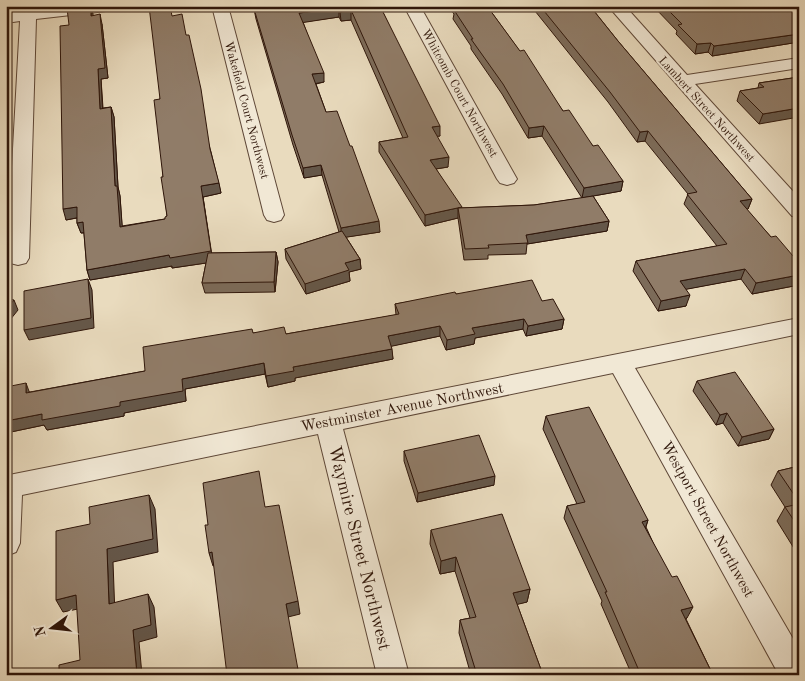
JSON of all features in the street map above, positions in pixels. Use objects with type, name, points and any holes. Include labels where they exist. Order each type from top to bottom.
[{"type":"street","points":[[6,18],[29,11],[106,6]]},
{"type":"street","name":"Wakefield Court Northwest","points":[[220,6],[274,215]]},
{"type":"street","name":"Whitcomb Court Northwest","points":[[412,6],[507,179]]},
{"type":"street","name":"Lambert Street Northwest","points":[[616,6],[799,211]]},
{"type":"street","points":[[18,258],[29,11]]},
{"type":"street","points":[[682,81],[799,63]]},
{"type":"street","name":"Westminster Avenue Northwest","points":[[8,487],[799,326]]},
{"type":"street","name":"Westport Street Northwest","points":[[620,363],[796,675]]},
{"type":"street","name":"Waymire Street Northwest","points":[[328,422],[393,675]]},
{"type":"street","points":[[6,543],[8,487]]},
{"type":"building","points":[[91,6],[91,16],[100,14],[105,68],[98,69],[100,109],[111,107],[115,186],[117,186],[120,227],[165,219],[167,216],[161,177],[163,177],[154,100],[160,99],[149,6],[170,6],[172,16],[182,14],[186,35],[189,35],[201,89],[210,149],[219,183],[201,186],[211,251],[170,258],[169,255],[87,270],[83,222],[77,223],[77,207],[63,209],[60,26],[69,25],[67,8]]},
{"type":"building","points":[[271,6],[380,6],[440,126],[432,127],[449,157],[430,160],[462,207],[425,215],[379,142],[408,137],[351,10],[340,12],[339,8],[299,13],[324,73],[312,74],[326,112],[337,111],[350,146],[352,146],[379,221],[341,228],[321,165],[303,168],[292,135],[254,9]]},
{"type":"building","points":[[455,6],[487,6],[520,51],[524,50],[563,111],[569,110],[593,146],[598,145],[623,181],[584,188],[544,126],[529,128],[503,84],[471,39],[473,39],[454,10],[457,9]]},
{"type":"building","points":[[540,6],[590,6],[752,199],[740,201],[771,237],[776,236],[799,263],[799,275],[756,283],[745,269],[680,281],[690,295],[661,301],[636,261],[727,244],[687,194],[697,192],[648,131],[640,132]]},
{"type":"building","points":[[664,6],[799,6],[799,34],[714,46],[711,43],[697,44],[678,25],[682,24]]},
{"type":"building","points":[[799,77],[799,108],[763,114],[740,91],[764,87],[759,83]]},
{"type":"building","points":[[593,196],[609,221],[526,235],[528,243],[488,245],[489,248],[465,249],[458,208],[534,205]]},
{"type":"building","points":[[342,231],[360,259],[345,263],[349,270],[305,284],[285,249]]},
{"type":"building","points":[[276,252],[274,282],[202,283],[208,253]]},
{"type":"building","points":[[88,279],[91,318],[24,330],[24,291]]},
{"type":"building","points":[[532,280],[542,301],[553,299],[564,319],[528,326],[524,319],[472,328],[475,334],[447,340],[440,326],[388,336],[392,349],[293,367],[294,371],[266,376],[264,363],[182,379],[183,391],[120,402],[120,406],[42,420],[42,414],[6,421],[6,387],[26,383],[26,393],[145,371],[143,347],[252,329],[253,333],[284,327],[286,334],[399,314],[395,304]]},
{"type":"building","points":[[6,298],[14,300],[6,309]]},
{"type":"building","points":[[735,372],[774,429],[742,437],[727,413],[720,415],[697,381]]},
{"type":"building","points":[[589,407],[648,520],[642,522],[672,577],[677,576],[693,607],[681,610],[713,675],[651,675],[650,670],[640,673],[605,592],[607,592],[567,506],[585,502],[546,416]]},
{"type":"building","points":[[479,435],[495,476],[418,493],[404,451]]},
{"type":"building","points":[[799,466],[799,502],[778,471]]},
{"type":"building","points":[[259,471],[265,507],[279,505],[298,601],[286,604],[299,675],[227,675],[212,552],[209,553],[205,525],[208,525],[203,483]]},
{"type":"building","points":[[149,495],[153,539],[107,549],[109,604],[148,594],[151,625],[133,630],[137,675],[59,675],[59,665],[80,660],[76,595],[56,600],[56,531],[90,524],[89,507]]},
{"type":"building","points":[[799,504],[799,528],[785,507]]},
{"type":"building","points":[[502,514],[530,589],[513,593],[543,675],[477,675],[460,620],[476,617],[456,557],[441,561],[431,530]]}]
